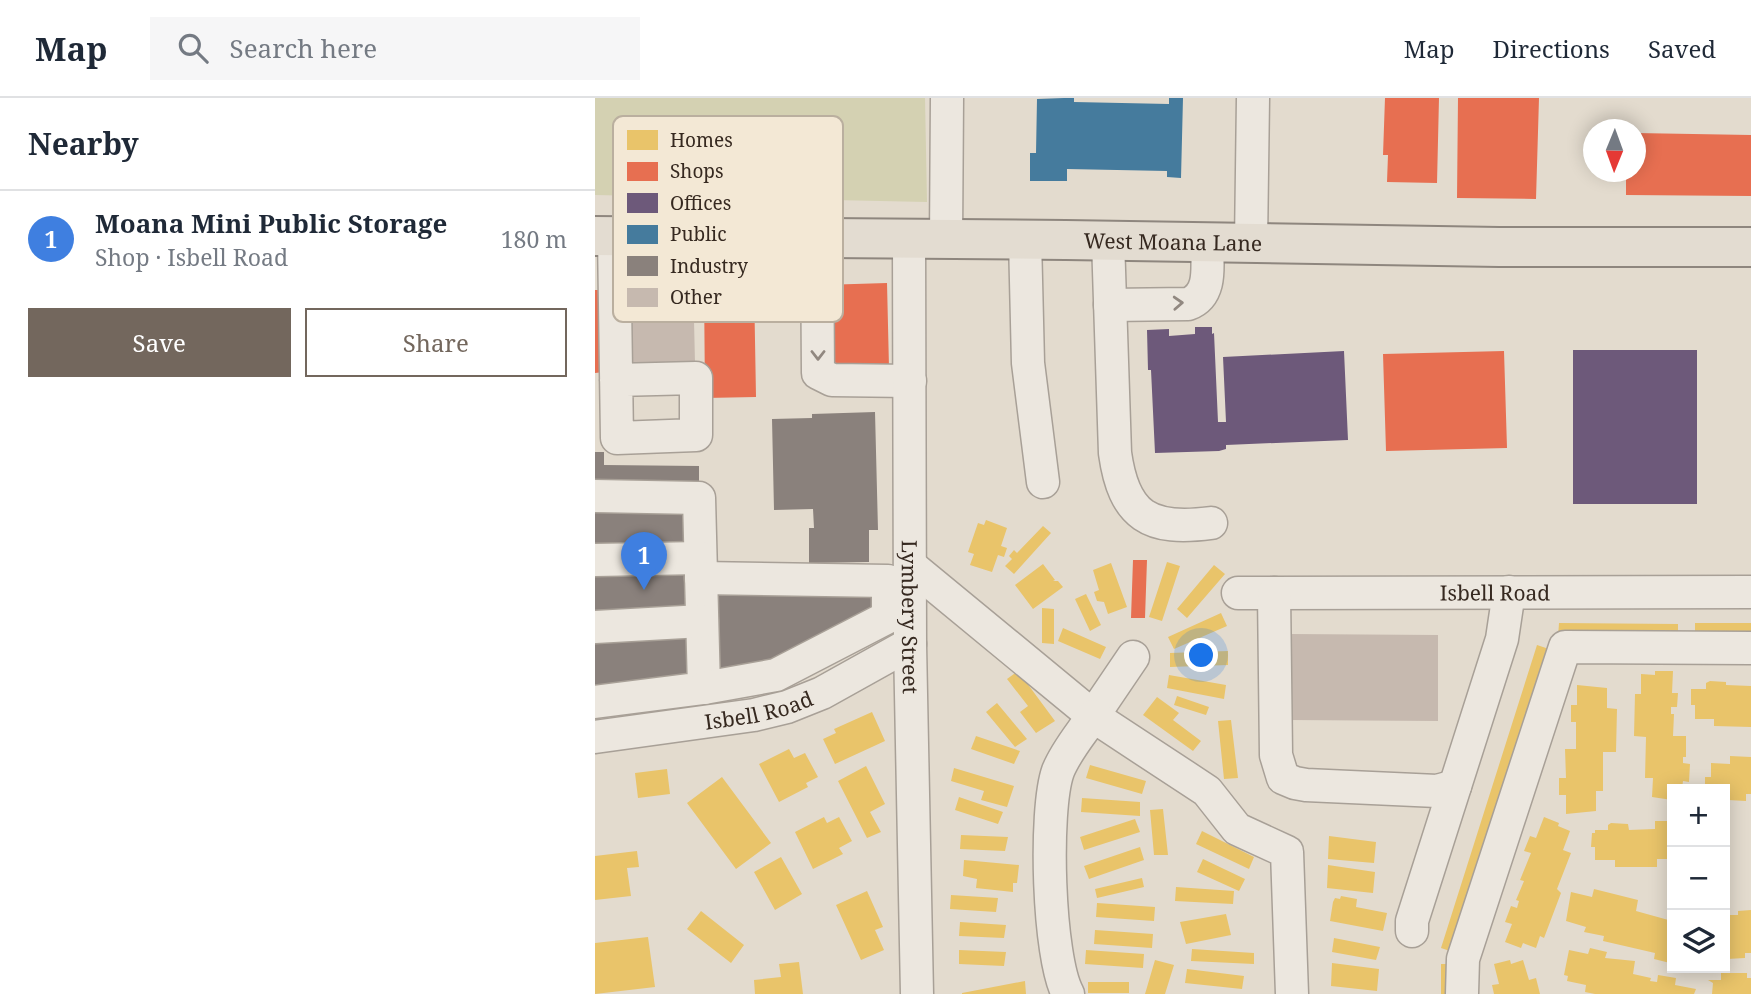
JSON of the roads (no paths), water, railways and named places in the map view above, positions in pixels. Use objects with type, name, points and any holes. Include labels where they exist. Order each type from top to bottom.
[{"type":"main road","name":"West Moana Lane","points":[[843,238],[1518,247],[1751,247]]},
{"type":"street","points":[[947,98],[947,239]]},
{"type":"street","points":[[1251,243],[1253,98]]},
{"type":"street","points":[[604,236],[616,380]]},
{"type":"street","name":"Lymbery Street","points":[[909,239],[910,644],[917,994]]},
{"type":"street","points":[[1025,239],[1028,363],[1043,482]]},
{"type":"street","points":[[1108,240],[1115,453],[1123,486],[1133,505],[1143,516],[1156,523],[1211,523]]},
{"type":"street","points":[[1110,305],[1188,304],[1196,301],[1206,287],[1207,243]]},
{"type":"street","points":[[818,322],[818,373],[832,380],[910,381]]},
{"type":"street","points":[[595,496],[698,498],[704,688]]},
{"type":"street","points":[[595,560],[888,581],[888,617],[776,675],[704,688],[595,702]]},
{"type":"street","points":[[911,566],[1093,716],[1207,791],[1237,829],[1287,852],[1292,994]]},
{"type":"street","points":[[1412,932],[1412,921],[1503,639],[1509,592]]},
{"type":"street","name":"Isbell Road","points":[[1238,593],[1751,592]]},
{"type":"street","points":[[1273,593],[1276,755],[1283,778],[1306,785],[1437,791],[1455,786]]},
{"type":"street","points":[[595,627],[702,621]]},
{"type":"street","name":"Isbell Road","points":[[595,737],[754,715],[787,707],[822,693],[910,644]]},
{"type":"street","points":[[1462,994],[1463,959],[1565,647],[1751,648]]},
{"type":"street","points":[[1068,994],[1059,962],[1049,883],[1052,806],[1057,773],[1133,657]]},
{"type":"place","name":"Moana Mini Public Storage","points":[[644,590]]}]
